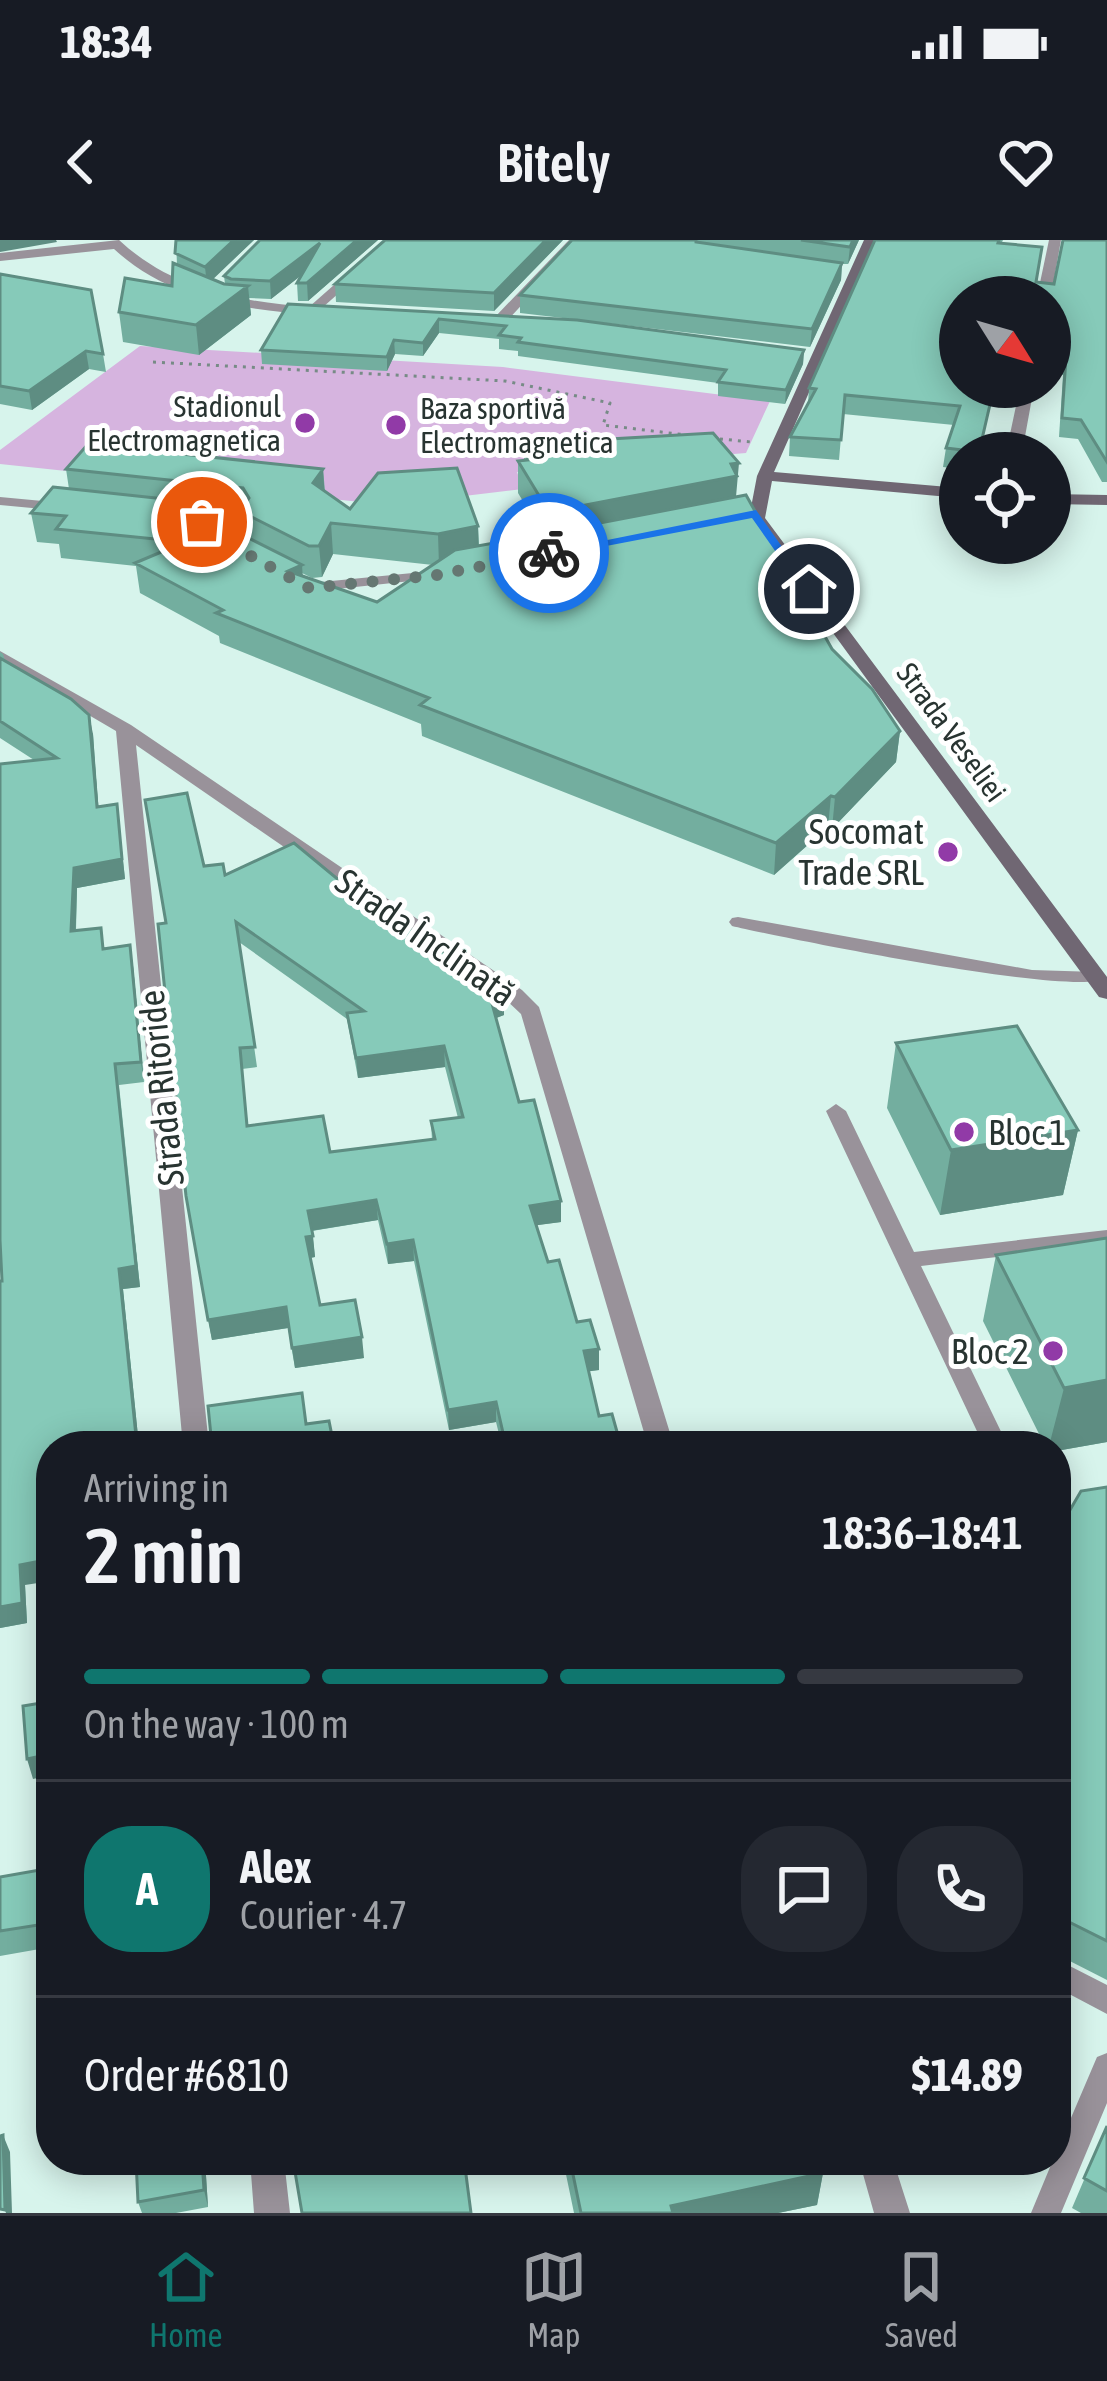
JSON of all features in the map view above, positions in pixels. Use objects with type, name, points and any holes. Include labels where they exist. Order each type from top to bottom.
[{"type":"street","points":[[313,310],[393,240]]},
{"type":"street","points":[[499,321],[577,240]]},
{"type":"street","name":"Strada Veseliei","points":[[871,240],[849,273],[811,356],[748,514],[1102,985]]},
{"type":"street","points":[[1048,276],[1055,240]]},
{"type":"street","points":[[0,257],[114,243],[208,298],[238,306],[336,312]]},
{"type":"street","points":[[208,298],[221,285]]},
{"type":"street","points":[[476,320],[521,322]]},
{"type":"street","points":[[764,476],[939,491]]},
{"type":"street","points":[[1071,499],[1107,500]]},
{"type":"street","name":"Strada Înclinată","points":[[0,656],[125,729],[514,995],[531,1012],[657,1431]]},
{"type":"street","name":"Strada Ritoride","points":[[125,729],[195,1431]]},
{"type":"street","points":[[268,2175],[272,2213]]},
{"type":"street","points":[[881,2175],[892,2213]]},
{"type":"lane","points":[[0,501],[91,510]]},
{"type":"lane","points":[[177,519],[241,526],[229,544],[249,555]]},
{"type":"lane","points":[[289,577],[309,588],[460,571]]},
{"type":"lane","points":[[738,922],[1102,985]]},
{"type":"lane","points":[[836,1111],[989,1431]]},
{"type":"lane","points":[[907,1260],[1107,1237]]},
{"type":"lane","points":[[1071,1980],[1107,2000]]},
{"type":"lane","points":[[1071,2153],[1107,2066]]},
{"type":"lane","points":[[1046,2213],[1062,2175]]},
{"type":"path","points":[[153,362],[506,381],[610,403],[603,425],[779,445]]},
{"type":"shaded area","name":"Baza sportivă Electromagnetica","points":[[140,346],[503,367],[770,401],[746,453],[517,472],[523,489],[389,505],[0,464],[0,450]]},
{"type":"building","points":[[176,240],[234,240],[205,267],[175,253]]},
{"type":"building","points":[[260,240],[357,240],[307,283],[297,283],[320,243],[270,281],[224,276]]},
{"type":"building","points":[[385,240],[546,240],[494,293],[335,284]]},
{"type":"building","points":[[572,240],[696,240],[842,263],[812,329],[520,295]]},
{"type":"building","points":[[801,240],[853,240],[850,247]]},
{"type":"building","points":[[875,240],[999,240],[1042,247],[1037,276],[939,276],[939,404],[845,395],[841,440],[790,437],[816,389],[809,388]]},
{"type":"building","points":[[1063,240],[1107,240],[1107,462],[1081,420],[1062,418],[1063,408],[1071,408],[1071,276],[1056,276]]},
{"type":"building","points":[[173,263],[224,284],[248,286],[196,325],[119,312],[125,278],[172,286]]},
{"type":"building","points":[[0,274],[91,290],[103,354],[86,351],[29,391],[0,386]]},
{"type":"building","points":[[288,304],[577,320],[804,350],[786,390],[718,382],[726,370],[518,342],[521,338],[499,335],[506,326],[439,319],[423,343],[394,340],[387,357],[261,350]]},
{"type":"building","points":[[959,408],[989,408],[984,432],[951,432]]},
{"type":"building","points":[[713,433],[739,463],[731,464],[737,476],[549,512],[518,461],[528,460],[524,444]]},
{"type":"building","points":[[88,444],[323,469],[313,483],[350,509],[378,473],[457,468],[478,526],[438,534],[331,523],[319,546],[309,546],[240,511],[249,498],[243,488],[66,469]]},
{"type":"building","points":[[53,487],[221,505],[215,514],[219,523],[302,565],[288,571],[377,602],[455,550],[563,539],[558,531],[746,495],[832,649],[872,689],[900,731],[835,797],[776,843],[420,705],[429,698],[216,613],[223,610],[135,563],[185,542],[56,529],[66,516],[31,513]]},
{"type":"building","points":[[0,658],[71,699],[89,715],[97,807],[117,804],[122,859],[74,868],[71,931],[101,928],[103,949],[130,945],[141,1062],[115,1064],[136,1266],[119,1269],[135,1431],[36,1431],[36,1562],[20,1565],[22,1603],[0,1607],[0,764],[57,758],[0,721]]},
{"type":"building","points":[[187,793],[204,866],[223,864],[225,875],[294,843],[387,920],[393,916],[469,970],[474,967],[504,995],[491,1000],[519,1102],[534,1100],[561,1201],[530,1206],[548,1262],[559,1260],[577,1322],[590,1320],[599,1349],[584,1351],[599,1416],[612,1414],[617,1431],[503,1431],[496,1402],[448,1410],[413,1240],[387,1244],[376,1200],[308,1211],[313,1236],[306,1237],[320,1305],[355,1300],[362,1337],[292,1348],[286,1307],[208,1320],[186,1196],[158,924],[166,923],[145,800]],"holes":[[[236,922],[364,1011],[347,1013],[356,1058],[444,1046],[463,1117],[431,1121],[435,1139],[330,1152],[323,1116],[247,1126],[240,1048],[255,1047]]]},
{"type":"building","points":[[1017,1026],[1078,1130],[951,1150],[896,1043]]},
{"type":"building","points":[[1107,1238],[1107,1380],[1064,1388],[996,1255]]},
{"type":"building","points":[[302,1393],[306,1424],[329,1421],[331,1431],[210,1431],[208,1406]]},
{"type":"building","points":[[1107,1487],[1107,1941],[1071,1923],[1071,1508],[1081,1491]]},
{"type":"building","points":[[36,1704],[36,1757],[27,1759],[23,1706]]},
{"type":"building","points":[[36,1871],[36,1925],[0,1931],[0,1877]]},
{"type":"building","points":[[1107,2126],[1107,2191],[1084,2178]]},
{"type":"building","points":[[3,2135],[5,2210],[0,2209]]},
{"type":"building","points":[[137,2175],[203,2175],[204,2190],[138,2202]]},
{"type":"building","points":[[296,2175],[466,2175],[471,2213],[302,2213]]},
{"type":"building","points":[[573,2175],[814,2175],[671,2206],[673,2213],[581,2213]]},
{"type":"way so far","points":[[202,522],[241,526],[229,544],[309,588],[437,575],[549,553]]},
{"type":"place","name":"Stadionul Electromagnetica","points":[[305,423]]},
{"type":"place","name":"Baza sportivă Electromagnetica","points":[[396,425]]},
{"type":"place","name":"Socomat Trade SRL","points":[[948,852]]},
{"type":"place","name":"Bloc 1","points":[[964,1132]]},
{"type":"place","name":"Bloc 2","points":[[1053,1351]]},
{"type":"route","points":[[549,553],[756,514],[809,589]]}]
